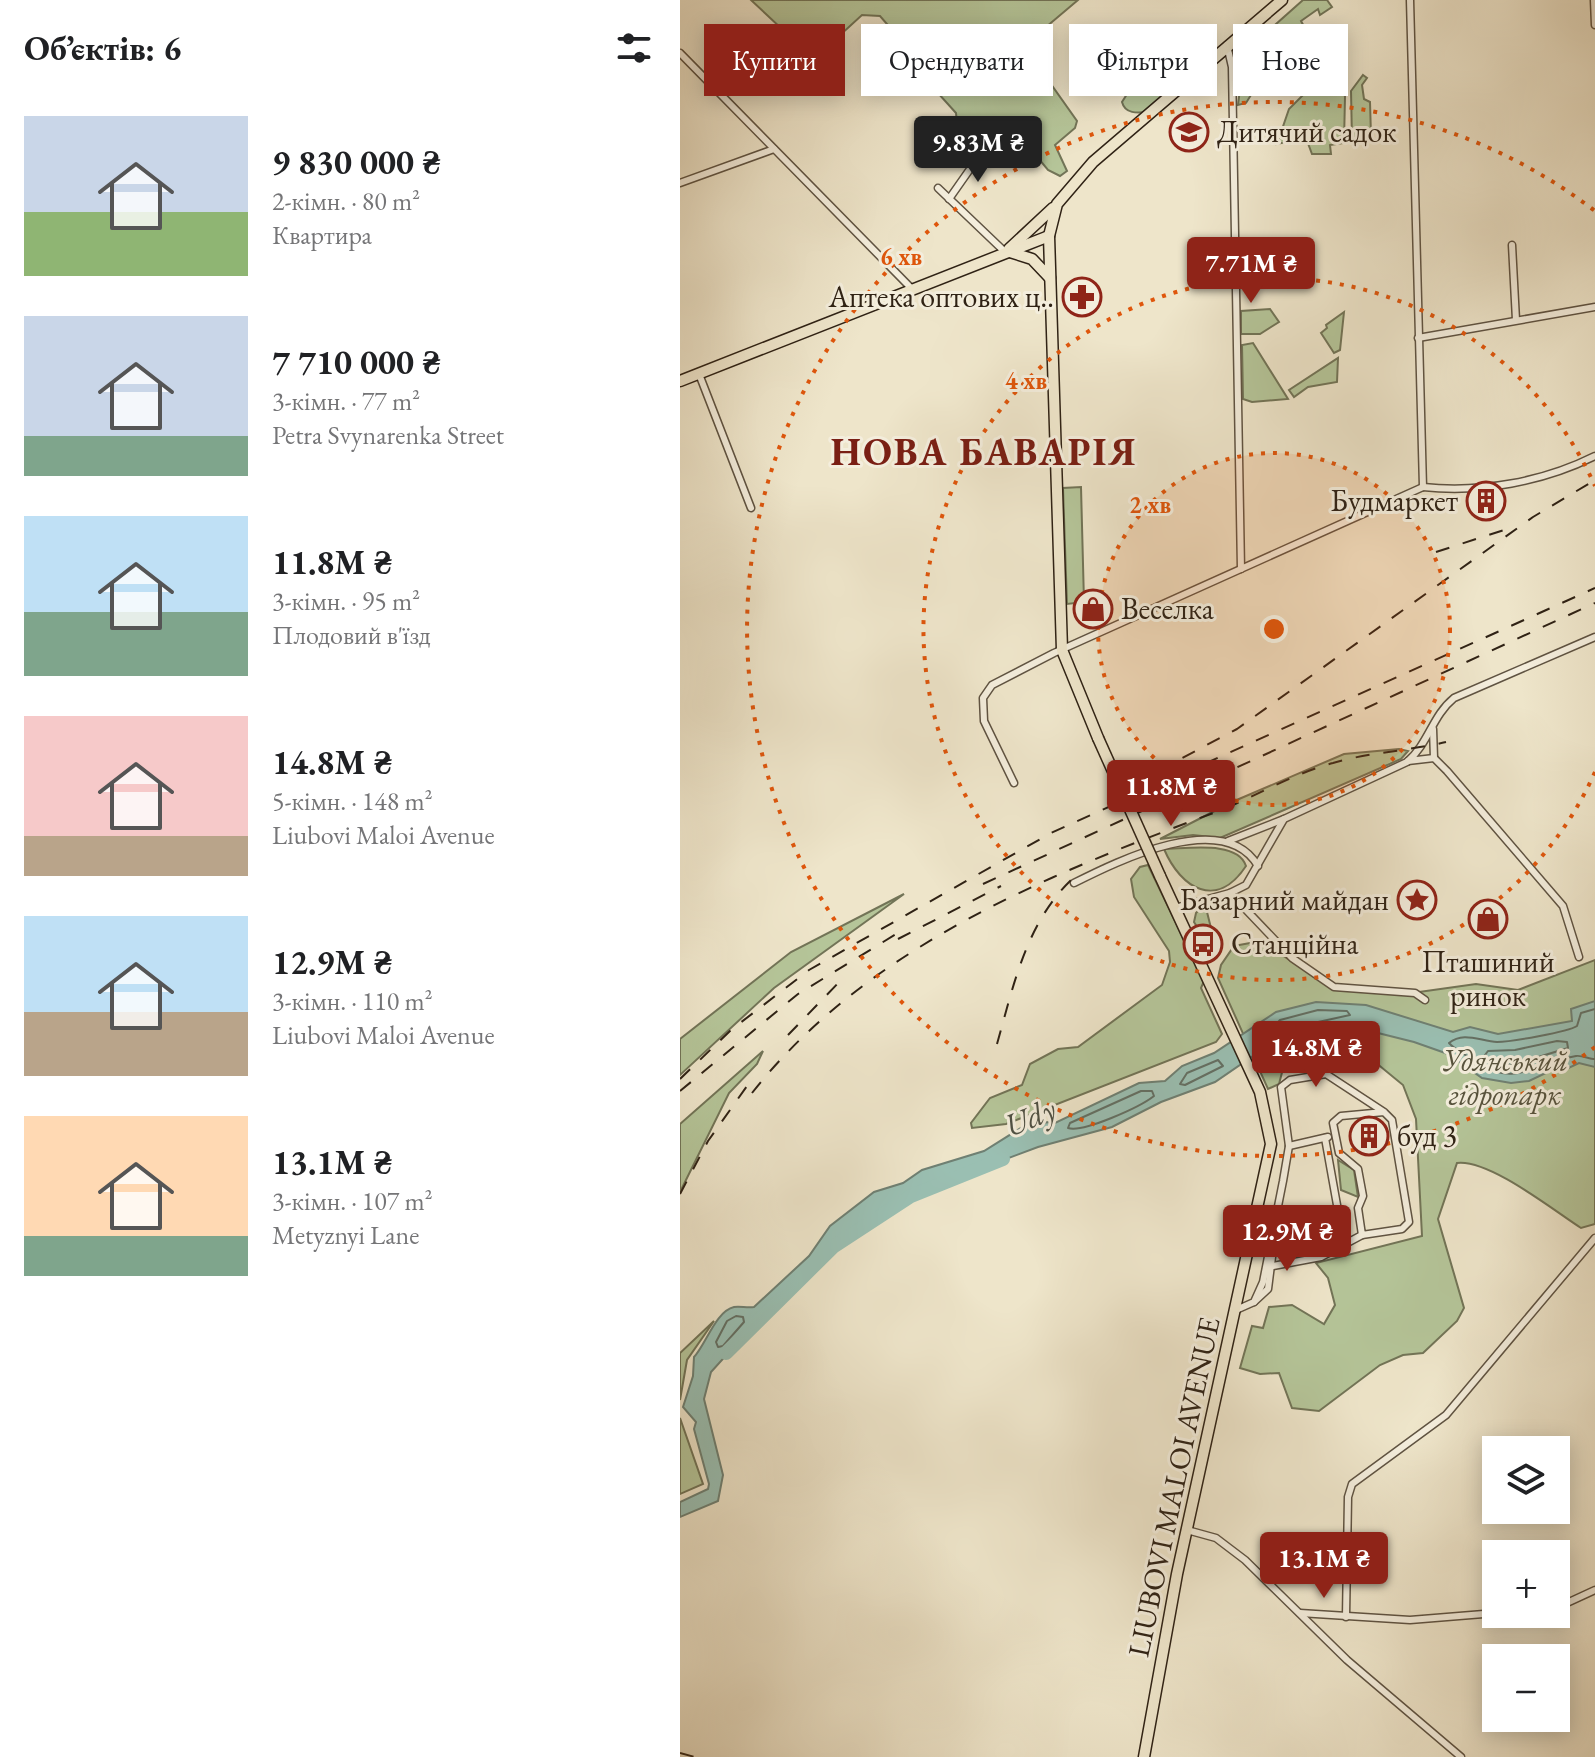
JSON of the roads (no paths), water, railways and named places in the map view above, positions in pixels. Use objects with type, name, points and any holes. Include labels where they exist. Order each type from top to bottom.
[{"type":"main road","points":[[1005,252],[1057,204],[1093,162],[1282,0]]},
{"type":"main road","points":[[1057,204],[1049,236],[1062,650]]},
{"type":"main road","points":[[680,381],[1049,236]]},
{"type":"main road","points":[[1005,252],[1023,254],[1050,278]]},
{"type":"main road","name":"LIUBOVI MALOI AVENUE","points":[[1062,650],[1098,738],[1260,1092],[1268,1119],[1270,1157],[1187,1530],[1144,1757]]},
{"type":"street","points":[[1410,0],[1423,487]]},
{"type":"street","points":[[1594,0],[1595,25]]},
{"type":"street","points":[[1227,44],[1232,67],[1241,569]]},
{"type":"street","points":[[680,53],[913,290]]},
{"type":"street","points":[[680,183],[774,149]]},
{"type":"street","points":[[949,199],[982,152]]},
{"type":"street","points":[[938,188],[1005,252]]},
{"type":"street","points":[[1512,245],[1516,320]]},
{"type":"street","points":[[1418,338],[1595,307]]},
{"type":"street","points":[[699,374],[751,508]]},
{"type":"street","points":[[1014,783],[984,721],[983,698],[992,685],[1062,650],[1423,487],[1455,490],[1492,486],[1565,471],[1595,456]]},
{"type":"street","points":[[1407,762],[1422,747],[1439,711],[1454,698],[1595,637]]},
{"type":"street","points":[[1433,729],[1434,758],[1567,912],[1579,957]]},
{"type":"street","points":[[1074,883],[1166,844],[1226,842],[1284,819],[1407,762],[1434,758]]},
{"type":"street","points":[[1175,908],[1230,893],[1246,885],[1284,819]]},
{"type":"street","points":[[1226,842],[1243,848],[1258,866]]},
{"type":"street","points":[[1230,893],[1297,962],[1334,987],[1415,993],[1425,1000]]},
{"type":"street","points":[[1254,1302],[1263,1282],[1289,1146],[1281,1087],[1290,1080],[1326,1074],[1392,1120],[1409,1222],[1402,1229],[1362,1235],[1321,1257],[1273,1266]]},
{"type":"street","points":[[1362,1235],[1358,1208],[1363,1196],[1358,1169],[1339,1153],[1333,1123],[1341,1116],[1384,1112]]},
{"type":"street","points":[[1289,1146],[1336,1135]]},
{"type":"street","points":[[1325,1138],[1344,1244]]},
{"type":"street","points":[[1236,1310],[1254,1302],[1268,1289],[1273,1266],[1275,1222]]},
{"type":"street","points":[[1346,1617],[1348,1497],[1352,1484],[1446,1415],[1595,1238]]},
{"type":"street","points":[[1187,1530],[1216,1538],[1245,1560],[1347,1660],[1461,1757]]},
{"type":"street","points":[[1570,1602],[1595,1590]]},
{"type":"street","points":[[1300,1613],[1410,1620],[1482,1614]]},
{"type":"water","points":[[1595,1001],[1595,1067],[1579,1063],[1560,1072],[1552,1070],[1529,1081],[1511,1083],[1482,1078],[1448,1054],[1414,1042],[1354,1027],[1312,1030],[1275,1041],[1215,1082],[1161,1102],[1112,1127],[1038,1147],[934,1186],[845,1236],[808,1265],[711,1372],[704,1399],[723,1475],[718,1501],[680,1517],[680,1502],[708,1489],[709,1484],[694,1429],[696,1422],[683,1407],[693,1376],[694,1357],[722,1315],[734,1307],[754,1307],[809,1256],[830,1226],[874,1192],[903,1183],[922,1170],[984,1151],[1024,1126],[1034,1129],[1047,1122],[1053,1124],[1139,1083],[1165,1081],[1182,1066],[1214,1053],[1276,1012],[1316,1002],[1366,1005],[1453,1032],[1470,1027],[1498,1034],[1572,1021],[1571,1009]]},
{"type":"waterway","name":"Udy","points":[[726,1353],[833,1247],[911,1196],[1003,1159]]},
{"type":"railway","points":[[1133,784],[1237,729],[1533,517],[1595,480]]},
{"type":"railway","points":[[1436,552],[1504,530]]},
{"type":"railway","points":[[680,1079],[731,1030],[809,970],[1051,833],[1595,588]]},
{"type":"railway","points":[[983,884],[1595,603]]},
{"type":"railway","points":[[752,1093],[798,1042],[849,996],[964,921],[1025,890],[1318,768],[1361,756],[1446,742]]},
{"type":"railway","points":[[997,1044],[1018,973],[1036,928],[1063,888],[1081,871]]},
{"type":"railway","points":[[898,939],[1001,886]]},
{"type":"railway","points":[[680,1091],[798,994],[906,928]]},
{"type":"railway","points":[[788,1035],[846,975]]},
{"type":"railway","points":[[680,1194],[708,1141],[752,1079]]},
{"type":"railway","points":[[680,1753],[695,1757]]},
{"type":"place","name":"Дитячий садок","points":[[1189,132]]},
{"type":"place","name":"Аптека оптових ц‥","points":[[1082,297]]},
{"type":"place","name":"Будмаркет","points":[[1486,501]]},
{"type":"place","name":"Веселка","points":[[1093,609]]},
{"type":"place","name":"Базарний майдан","points":[[1417,900]]},
{"type":"place","name":"Пташиний ринок","points":[[1488,919]]},
{"type":"place","name":"Станційна","points":[[1203,944]]},
{"type":"place","name":"буд 3","points":[[1369,1136]]},
{"type":"district","name":"НОВА БАВАРІЯ","points":[[984,452]]},
{"type":"park label","name":"Удянський гідропарк","points":[[1505,1078]]}]
